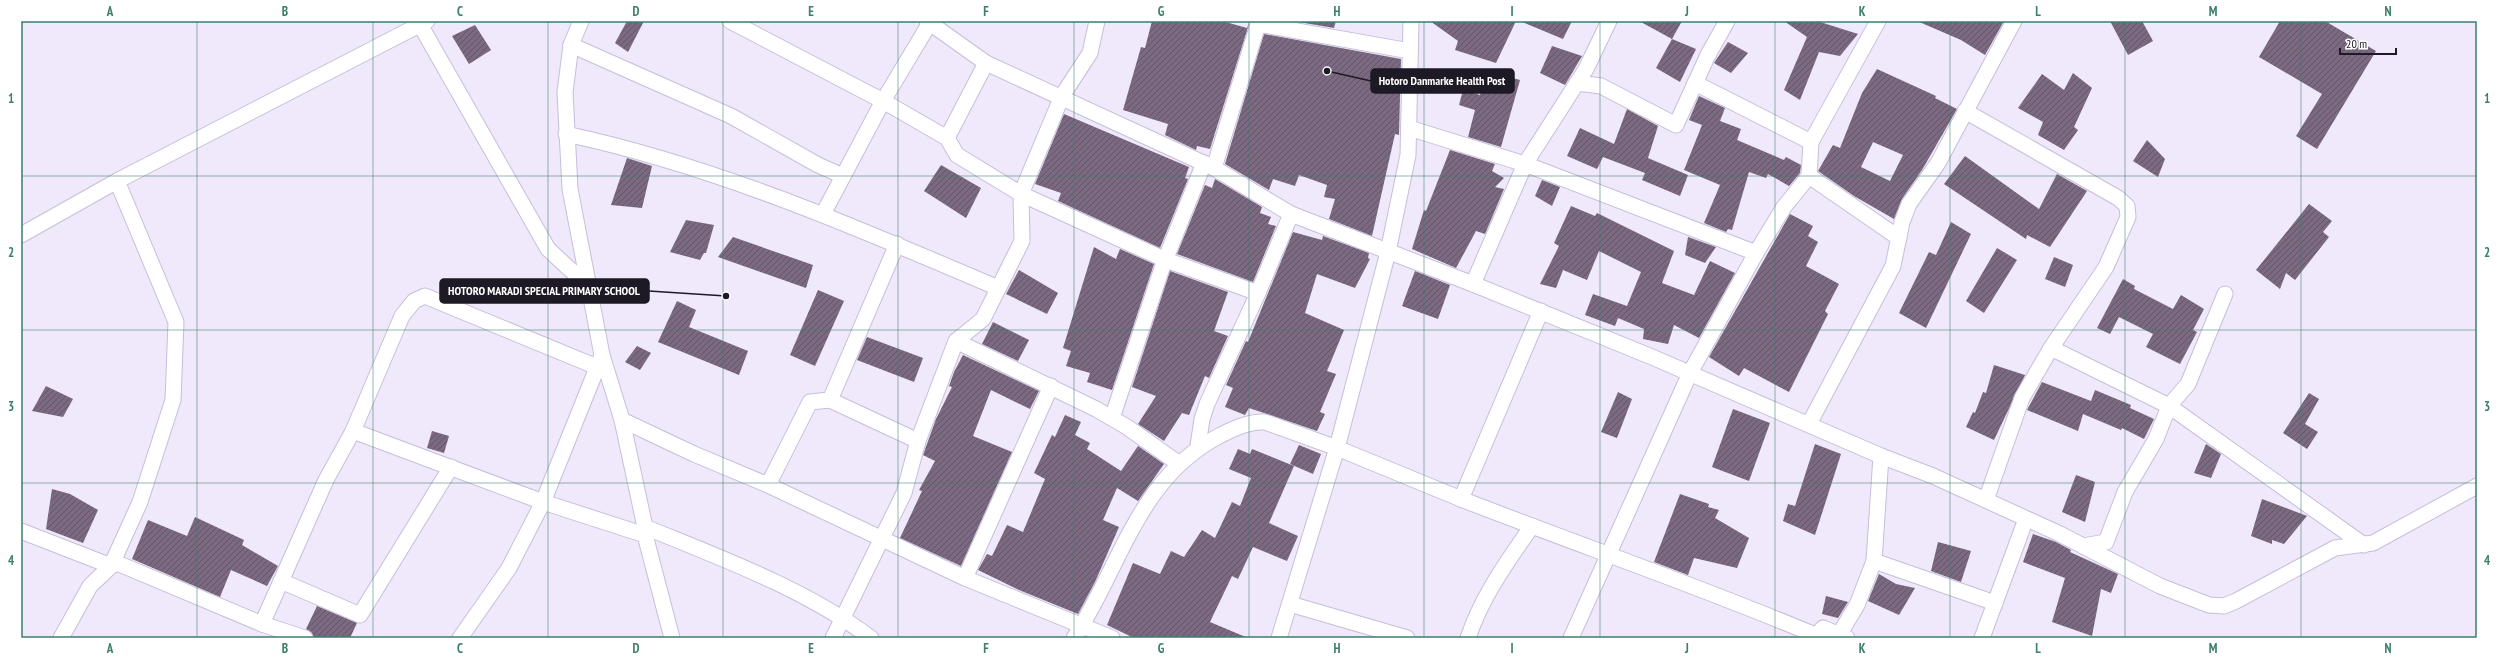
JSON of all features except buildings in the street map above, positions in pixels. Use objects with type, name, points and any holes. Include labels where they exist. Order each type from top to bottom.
[{"type":"street","points":[[581,21],[571,45],[565,92],[570,189],[589,287],[600,361],[622,420],[645,531],[672,638]]},
{"type":"street","points":[[730,21],[884,101],[947,138],[957,155],[1021,194],[1166,260],[1258,294]]},
{"type":"street","points":[[833,638],[882,541],[904,492],[918,441],[956,341],[983,319],[1022,241],[1021,194],[1062,96],[1090,53],[1097,21]]},
{"type":"street","points":[[1279,638],[1337,448],[1388,252],[1408,155],[1411,21]]},
{"type":"street","points":[[1474,284],[1525,164],[1577,83],[1609,21]]},
{"type":"street","points":[[1577,83],[1601,86],[1676,124],[1727,21]]},
{"type":"street","points":[[1571,638],[1690,373],[1756,253],[1784,207],[1809,176],[1811,142],[1878,21]]},
{"type":"street","points":[[1809,424],[1892,266],[1910,204],[1938,162],[2014,21]]},
{"type":"street","points":[[822,214],[929,22],[986,62],[1062,96],[1209,166],[1291,214],[1541,311],[1690,373],[1881,456],[1933,476],[2084,546],[2160,586],[2209,605],[2224,606],[2302,567],[2335,548],[2372,543],[2477,486]]},
{"type":"street","points":[[1112,418],[1166,260],[1209,166],[1258,22],[1410,51]]},
{"type":"street","points":[[21,235],[117,181],[422,23],[548,249],[589,287]]},
{"type":"street","points":[[571,45],[731,116],[818,165],[843,176]]},
{"type":"street","points":[[947,138],[986,62]]},
{"type":"street","points":[[1695,83],[1811,142]]},
{"type":"street","points":[[1966,111],[2118,198],[2127,206],[2128,217],[2106,267],[2051,348],[2022,398],[1986,500]]},
{"type":"street","points":[[1409,128],[1525,164],[1756,253]]},
{"type":"street","points":[[566,134],[628,147],[822,214],[897,244],[998,288]]},
{"type":"street","points":[[1809,176],[1899,238]]},
{"type":"street","points":[[111,566],[140,502],[173,400],[177,352],[176,322],[117,181]]},
{"type":"street","points":[[1198,446],[1202,419],[1207,404],[1258,294],[1291,214]]},
{"type":"street","points":[[830,400],[897,244]]},
{"type":"street","points":[[2084,546],[2106,542],[2125,492],[2156,439],[2169,406],[2188,384],[2224,294]]},
{"type":"street","points":[[262,624],[326,480],[353,431],[402,316],[414,301],[425,296],[600,361]]},
{"type":"street","points":[[1461,498],[1541,311]]},
{"type":"street","points":[[956,341],[1051,386],[1112,418],[1178,463]]},
{"type":"street","points":[[2051,348],[2169,406],[2364,545]]},
{"type":"street","points":[[460,638],[509,568],[543,502],[600,361]]},
{"type":"street","points":[[965,578],[1051,386]]},
{"type":"street","points":[[768,485],[810,402],[830,400],[918,441]]},
{"type":"street","points":[[622,420],[694,454],[768,485],[882,541],[965,578],[1078,632],[1112,638]]},
{"type":"street","points":[[1078,632],[1101,592],[1134,522],[1149,499],[1178,463],[1198,446],[1228,431],[1259,422],[1337,448],[1607,556],[1709,591],[1815,636],[1823,628],[1843,636],[1874,561],[1881,456]]},
{"type":"street","points":[[353,431],[543,502],[645,531],[750,570],[799,593],[843,617],[871,638]]},
{"type":"street","points":[[281,581],[360,615],[451,467]]},
{"type":"street","points":[[1982,638],[2026,519]]},
{"type":"street","points":[[1468,638],[1474,618],[1488,590],[1532,526]]},
{"type":"street","points":[[21,531],[111,566]]},
{"type":"street","points":[[1874,561],[1995,603]]},
{"type":"street","points":[[61,638],[90,586],[116,563],[262,624],[305,638]]},
{"type":"street","points":[[1290,604],[1407,638]]},
{"type":"place","name":"Hotoro Danmarke Health Post","points":[[1327,71]]},
{"type":"place","name":"HOTORO MARADI SPECIAL PRIMARY SCHOOL","points":[[726,296]]}]
